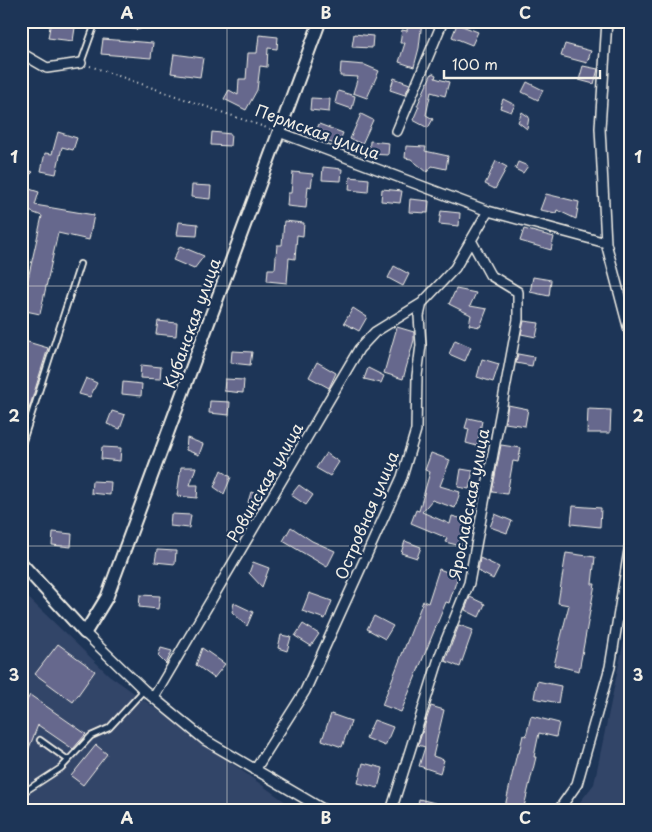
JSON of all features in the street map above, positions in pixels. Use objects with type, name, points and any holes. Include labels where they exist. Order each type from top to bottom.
[{"type":"street","name":"Кубанская улица","points":[[85,633],[106,597],[320,21]]},
{"type":"street","points":[[398,131],[443,21]]},
{"type":"street","points":[[607,21],[600,128],[606,243],[631,338]]},
{"type":"street","points":[[21,54],[47,68],[81,63]]},
{"type":"street","name":"Пермская улица","points":[[279,132],[488,211],[606,243]]},
{"type":"street","points":[[422,303],[456,268],[488,211]]},
{"type":"street","name":"Ярославская улица","points":[[391,811],[440,655],[469,583],[518,319],[518,292],[490,275],[472,242]]},
{"type":"street","name":"Ровинская улица","points":[[154,697],[359,349],[375,332],[422,303]]},
{"type":"street","name":"Островная улица","points":[[255,770],[305,691],[402,477],[416,430],[417,376],[421,345],[419,316],[422,303]]},
{"type":"street","points":[[558,811],[577,784],[610,667],[631,538]]},
{"type":"street","points":[[21,563],[85,633],[144,690],[205,740],[326,811]]},
{"type":"lane","points":[[81,63],[96,21]]},
{"type":"lane","points":[[100,21],[138,26]]},
{"type":"lane","points":[[21,447],[80,264]]},
{"type":"lane","points":[[21,794],[61,768],[91,736],[109,728],[144,690]]},
{"type":"lane","points":[[40,740],[68,760]]},
{"type":"path","name":"Пермская улица","points":[[81,63],[279,132]]},
{"type":"shaded area","points":[[21,591],[109,675],[298,811],[21,811]]},
{"type":"shaded area","points":[[631,606],[631,811],[573,811],[594,784]]},
{"type":"building","points":[[51,21],[76,21],[73,41],[48,38]]},
{"type":"building","points":[[408,21],[422,21],[419,48],[414,67],[399,62],[405,43],[400,43],[402,30],[407,31]]},
{"type":"building","points":[[457,24],[478,32],[472,45],[452,37]]},
{"type":"building","points":[[354,34],[373,36],[372,48],[352,47]]},
{"type":"building","points":[[259,35],[278,37],[277,49],[268,48],[267,67],[260,66],[257,90],[246,110],[224,99],[229,90],[238,95],[239,79],[246,79],[248,53],[257,53]]},
{"type":"building","points":[[103,39],[153,43],[151,58],[101,54]]},
{"type":"building","points":[[565,44],[591,51],[587,63],[561,56]]},
{"type":"building","points":[[174,54],[203,58],[200,77],[171,73]]},
{"type":"building","points":[[341,63],[365,65],[379,71],[367,98],[353,93],[358,77],[340,76]]},
{"type":"building","points":[[583,66],[598,69],[594,84],[579,80]]},
{"type":"building","points":[[432,73],[436,75],[435,78],[449,82],[445,96],[431,92],[426,115],[433,119],[428,128],[413,120],[419,106],[417,106]]},
{"type":"building","points":[[394,78],[410,84],[405,95],[390,90]]},
{"type":"building","points":[[527,82],[543,90],[538,100],[522,92]]},
{"type":"building","points":[[338,91],[355,96],[352,109],[335,103]]},
{"type":"building","points":[[311,98],[330,99],[329,112],[310,110]]},
{"type":"building","points":[[503,99],[515,105],[511,112],[500,108]]},
{"type":"building","points":[[522,112],[529,117],[527,129],[518,122]]},
{"type":"building","points":[[361,114],[373,120],[362,144],[350,139]]},
{"type":"building","points":[[319,124],[343,133],[338,145],[314,137]]},
{"type":"building","points":[[58,132],[77,138],[73,150],[62,147],[56,174],[41,171],[45,153],[52,154]]},
{"type":"building","points":[[212,132],[231,134],[230,146],[211,145]]},
{"type":"building","points":[[370,141],[389,143],[388,155],[369,154]]},
{"type":"building","points":[[406,146],[426,147],[425,151],[448,156],[446,169],[432,166],[427,172],[411,159],[405,158]]},
{"type":"building","points":[[496,161],[507,167],[495,189],[485,184]]},
{"type":"building","points":[[518,162],[528,166],[523,173],[515,169]]},
{"type":"building","points":[[21,167],[33,172],[21,184]]},
{"type":"building","points":[[323,167],[342,169],[341,181],[322,180]]},
{"type":"building","points":[[293,172],[313,174],[311,187],[308,186],[306,208],[287,206],[288,193],[291,193]]},
{"type":"building","points":[[350,177],[369,179],[368,192],[349,190]]},
{"type":"building","points":[[192,185],[211,186],[210,199],[191,197]]},
{"type":"building","points":[[23,187],[39,192],[35,205],[94,215],[89,240],[58,233],[40,314],[21,310],[42,216],[21,208]]},
{"type":"building","points":[[382,189],[402,191],[400,203],[381,201]]},
{"type":"building","points":[[546,194],[579,202],[576,219],[557,210],[556,213],[540,210]]},
{"type":"building","points":[[410,199],[429,201],[428,213],[409,212]]},
{"type":"building","points":[[441,211],[460,213],[459,226],[439,224]]},
{"type":"building","points":[[284,221],[304,223],[303,236],[297,235],[295,259],[289,258],[287,283],[267,281],[268,269],[275,269],[277,245],[282,245]]},
{"type":"building","points":[[179,222],[198,224],[197,236],[177,235]]},
{"type":"building","points":[[524,229],[554,237],[551,250],[520,241]]},
{"type":"building","points":[[180,246],[204,256],[194,269],[173,260]]},
{"type":"building","points":[[394,266],[409,274],[403,286],[388,278]]},
{"type":"building","points":[[533,277],[551,280],[549,296],[530,292]]},
{"type":"building","points":[[456,289],[476,293],[470,306],[487,309],[480,327],[469,325],[471,315],[449,304]]},
{"type":"building","points":[[353,308],[367,317],[359,331],[344,323]]},
{"type":"building","points":[[158,321],[177,323],[176,336],[156,334]]},
{"type":"building","points":[[524,321],[539,323],[536,337],[521,334]]},
{"type":"building","points":[[397,327],[414,332],[414,340],[403,379],[384,373]]},
{"type":"building","points":[[21,340],[48,348],[29,409],[21,406]]},
{"type":"building","points":[[455,340],[471,347],[465,361],[449,354]]},
{"type":"building","points":[[232,351],[252,352],[250,365],[231,363]]},
{"type":"building","points":[[518,354],[534,357],[532,366],[516,363]]},
{"type":"building","points":[[482,359],[499,364],[493,382],[477,377]]},
{"type":"building","points":[[317,362],[336,373],[329,388],[309,377]]},
{"type":"building","points":[[141,365],[161,367],[160,379],[140,378]]},
{"type":"building","points":[[368,368],[384,376],[381,383],[364,379]]},
{"type":"building","points":[[86,378],[97,383],[90,397],[79,394]]},
{"type":"building","points":[[225,379],[244,380],[243,393],[224,391]]},
{"type":"building","points":[[123,382],[142,384],[141,396],[122,394]]},
{"type":"building","points":[[210,401],[230,402],[229,415],[209,413]]},
{"type":"building","points":[[508,405],[528,409],[525,426],[505,423]]},
{"type":"building","points":[[588,409],[611,410],[610,433],[587,433]]},
{"type":"building","points":[[112,411],[125,415],[120,429],[107,424]]},
{"type":"building","points":[[468,418],[482,421],[477,446],[466,443],[469,429],[465,428]]},
{"type":"building","points":[[187,438],[203,444],[199,455],[186,450]]},
{"type":"building","points":[[501,445],[521,448],[518,462],[513,461],[507,494],[492,492]]},
{"type":"building","points":[[102,447],[121,448],[120,461],[101,459]]},
{"type":"building","points":[[326,453],[339,462],[330,476],[316,468]]},
{"type":"building","points":[[431,453],[450,460],[440,486],[460,492],[455,508],[432,500],[422,512],[450,524],[452,516],[467,520],[461,546],[445,542],[447,538],[411,523],[416,510],[419,511],[430,472],[425,470]]},
{"type":"building","points":[[181,467],[196,467],[190,485],[198,485],[197,498],[177,496]]},
{"type":"building","points":[[461,469],[473,471],[469,489],[458,487]]},
{"type":"building","points":[[221,470],[231,477],[224,494],[214,487]]},
{"type":"building","points":[[92,481],[111,482],[110,495],[91,493]]},
{"type":"building","points":[[299,485],[313,495],[306,505],[291,495]]},
{"type":"building","points":[[251,492],[265,497],[255,513],[248,502]]},
{"type":"building","points":[[573,506],[601,508],[600,527],[571,524]]},
{"type":"building","points":[[171,514],[191,515],[189,528],[170,526]]},
{"type":"building","points":[[495,514],[512,521],[507,533],[490,527]]},
{"type":"building","points":[[291,527],[312,541],[335,551],[327,567],[283,541]]},
{"type":"building","points":[[53,532],[72,534],[71,547],[52,545]]},
{"type":"building","points":[[405,541],[421,547],[417,558],[401,553]]},
{"type":"building","points":[[157,550],[176,551],[175,564],[155,562]]},
{"type":"building","points":[[566,553],[595,557],[592,584],[595,584],[579,671],[554,665],[569,605],[558,603]]},
{"type":"building","points":[[480,558],[499,567],[493,579],[478,571]]},
{"type":"building","points":[[253,562],[269,568],[262,587],[249,573]]},
{"type":"building","points":[[439,569],[458,576],[449,603],[446,602],[401,712],[382,705],[423,601],[428,603]]},
{"type":"building","points":[[309,593],[332,601],[325,619],[302,611]]},
{"type":"building","points":[[140,595],[160,596],[158,609],[139,607]]},
{"type":"building","points":[[470,597],[485,604],[479,617],[465,610]]},
{"type":"building","points":[[234,603],[253,612],[247,626],[232,612]]},
{"type":"building","points":[[374,616],[393,626],[385,639],[367,629]]},
{"type":"building","points":[[303,624],[319,634],[311,646],[295,636]]},
{"type":"building","points":[[459,625],[473,630],[460,667],[445,661]]},
{"type":"building","points":[[281,635],[291,637],[287,651],[278,648]]},
{"type":"building","points":[[58,644],[95,671],[73,702],[35,674]]},
{"type":"building","points":[[161,648],[172,651],[166,664],[158,656]]},
{"type":"building","points":[[202,648],[225,664],[214,678],[196,665]]},
{"type":"building","points":[[537,681],[561,686],[558,703],[534,698]]},
{"type":"building","points":[[30,695],[86,734],[73,749],[38,725],[22,766],[21,711]]},
{"type":"building","points":[[431,706],[444,710],[433,756],[444,760],[440,773],[419,766],[425,747],[418,745]]},
{"type":"building","points":[[331,714],[351,721],[342,747],[322,740]]},
{"type":"building","points":[[531,716],[559,723],[556,737],[539,733],[534,757],[536,757],[523,811],[504,811],[517,753],[519,753],[523,735],[526,736]]},
{"type":"building","points":[[374,720],[393,727],[385,746],[366,738]]},
{"type":"building","points":[[96,745],[107,754],[83,785],[71,776]]},
{"type":"building","points":[[363,763],[383,768],[378,788],[358,783]]},
{"type":"building","points":[[419,799],[435,803],[434,811],[417,811]]}]
